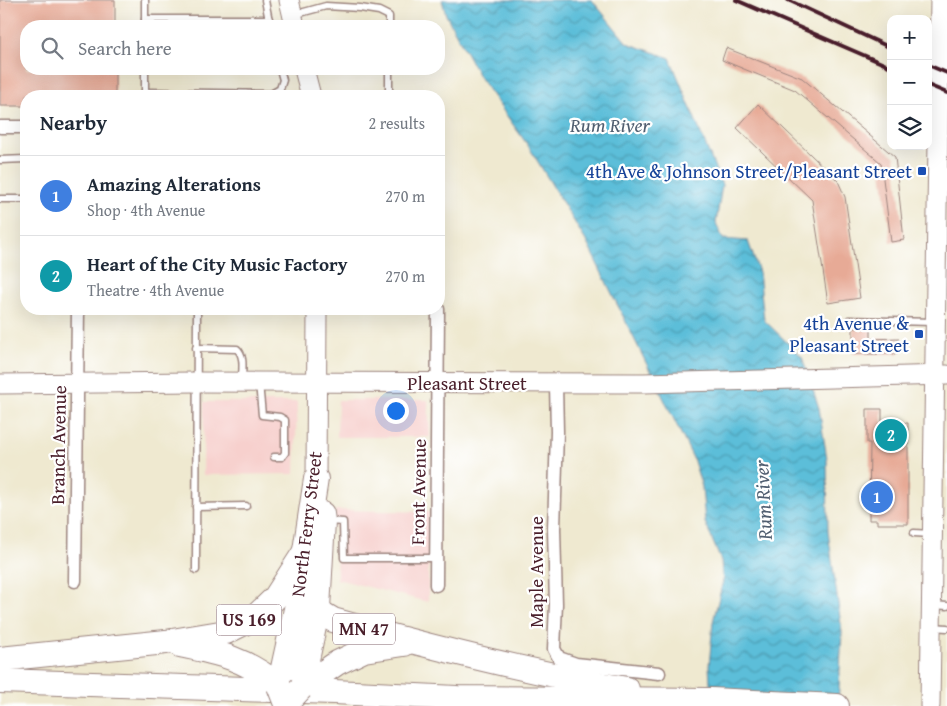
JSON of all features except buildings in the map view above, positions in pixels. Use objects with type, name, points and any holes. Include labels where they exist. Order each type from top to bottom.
[{"type":"highway","points":[[287,700],[308,659],[318,608],[323,521],[316,479]]},
{"type":"highway","name":"North Ferry Street","points":[[287,700],[285,658],[296,609],[316,479]]},
{"type":"highway","name":"US 169","points":[[0,659],[166,642],[226,632],[254,618],[275,598],[304,553]]},
{"type":"highway","name":"MN 47","points":[[318,608],[323,614],[333,620],[413,643],[565,678],[685,700]]},
{"type":"highway","points":[[166,642],[219,653],[237,659],[287,700]]},
{"type":"highway","points":[[287,700],[337,663],[364,650],[413,643]]},
{"type":"highway","points":[[0,681],[457,698],[712,700],[837,706]]},
{"type":"street","points":[[930,706],[930,670],[939,628],[939,605],[923,534],[941,375],[935,322],[940,0]]},
{"type":"street","points":[[306,75],[309,90]]},
{"type":"street","points":[[0,127],[20,127]]},
{"type":"street","name":"Branch Avenue","points":[[75,581],[78,315]]},
{"type":"street","name":"North Ferry Street","points":[[316,479],[317,315]]},
{"type":"street","name":"Front Avenue","points":[[436,585],[438,315]]},
{"type":"street","name":"Pleasant Street","points":[[0,384],[196,382],[556,384],[941,375]]},
{"type":"street","name":"Maple Avenue","points":[[556,384],[557,432],[554,529],[556,604],[554,650],[559,658],[576,664],[659,673]]},
{"type":"lane","points":[[145,0],[145,20]]},
{"type":"lane","points":[[238,20],[269,19],[265,0]]},
{"type":"lane","points":[[292,14],[326,6],[360,8],[379,10],[389,16],[389,20]]},
{"type":"lane","points":[[145,75],[145,90]]},
{"type":"lane","points":[[278,90],[282,80],[281,75]]},
{"type":"lane","points":[[389,75],[389,90]]},
{"type":"lane","points":[[0,160],[20,159]]},
{"type":"lane","points":[[0,200],[20,199]]},
{"type":"lane","points":[[196,570],[197,315]]},
{"type":"lane","points":[[849,320],[935,322]]},
{"type":"lane","points":[[196,348],[237,349],[240,351],[262,415],[280,417],[285,420],[285,453],[282,456],[274,457]]},
{"type":"lane","points":[[196,507],[246,506]]},
{"type":"lane","points":[[323,521],[343,522],[344,558],[436,558]]},
{"type":"shaded area","points":[[338,400],[428,400],[430,437],[337,437]]},
{"type":"shaded area","points":[[204,402],[297,402],[295,474],[203,475]]},
{"type":"shaded area","points":[[335,510],[429,512],[428,602],[337,579]]},
{"type":"water","name":"Rum River","points":[[442,0],[592,0],[627,43],[670,58],[722,185],[716,223],[723,239],[748,241],[759,272],[764,320],[802,357],[819,408],[827,459],[828,532],[842,632],[838,706],[711,700],[709,666],[713,622],[723,581],[721,561],[705,522],[702,487],[693,458],[586,241],[529,147],[480,78],[446,15]]},
{"type":"railway","points":[[736,0],[887,65]]},
{"type":"railway","points":[[788,0],[887,46]]},
{"type":"railway","points":[[932,67],[947,73]]},
{"type":"railway","points":[[932,87],[947,93]]},
{"type":"place","name":"4th Ave & Johnson Street/Pleasant Street","points":[[922,171]]},
{"type":"place","name":"4th Avenue & Pleasant Street","points":[[919,334]]},
{"type":"place","name":"Heart of the City Music Factory","points":[[891,435]]},
{"type":"place","name":"Amazing Alterations","points":[[877,497]]}]
